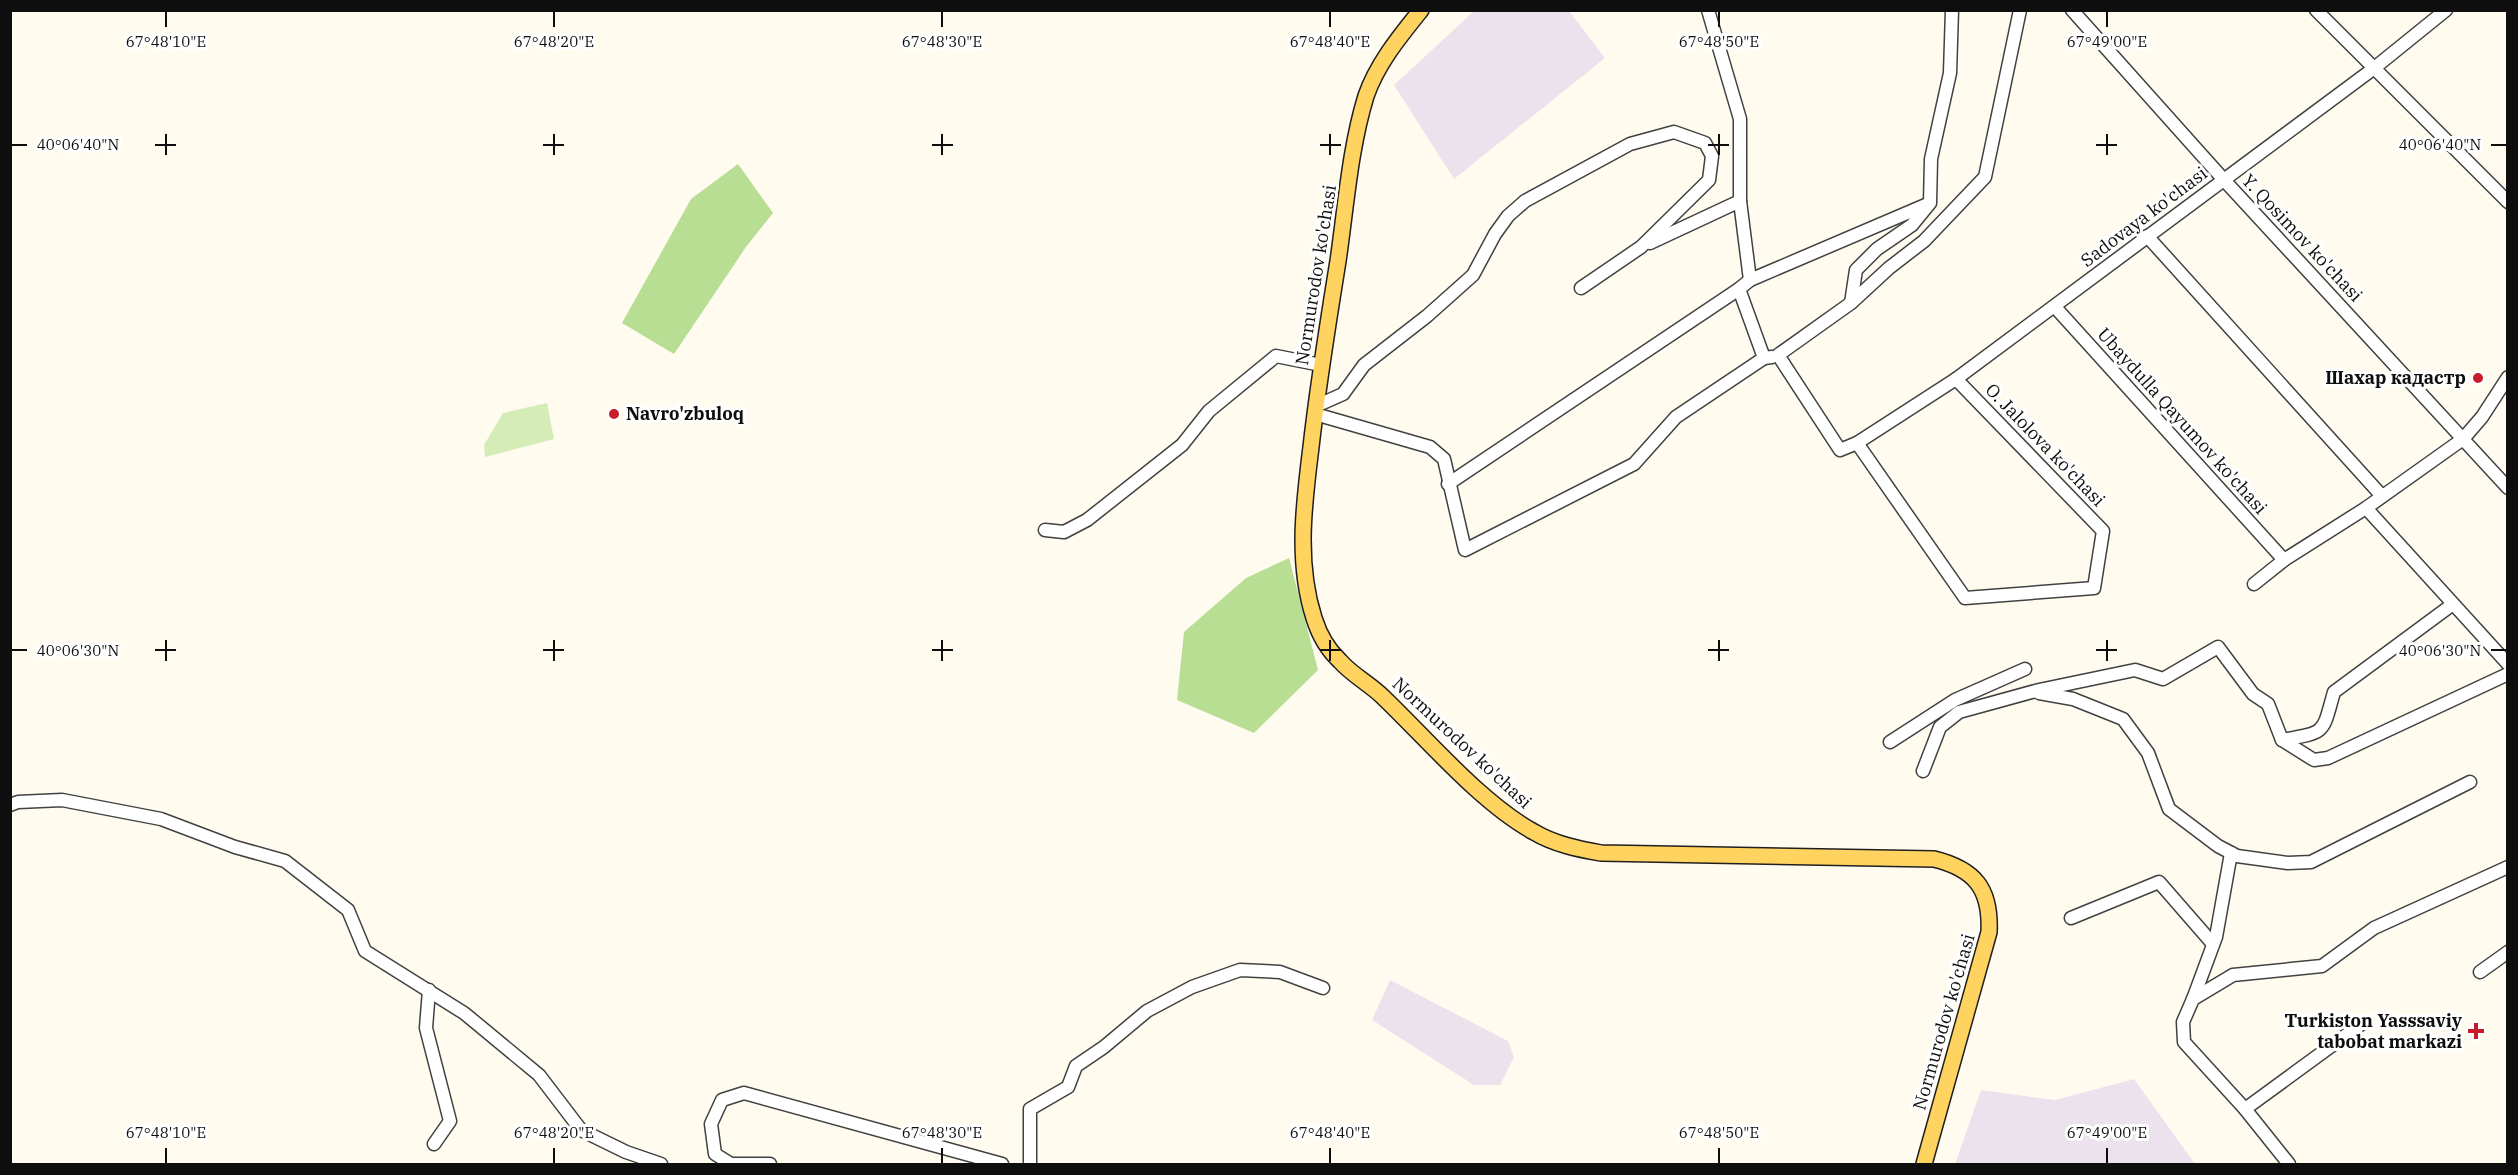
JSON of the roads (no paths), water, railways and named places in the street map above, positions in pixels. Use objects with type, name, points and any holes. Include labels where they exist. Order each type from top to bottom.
[{"type":"main road","name":"Normurodov ko'chasi","points":[[1421,10],[1392,47],[1367,93],[1356,143],[1315,410],[1304,504],[1303,540],[1310,604],[1321,635],[1340,662],[1368,682],[1481,793],[1520,824],[1550,840],[1601,853],[1921,858],[1948,862],[1974,876],[1986,898],[1990,920],[1989,932],[1924,1164]]},
{"type":"street","points":[[1708,10],[1740,119],[1740,201],[1750,280]]},
{"type":"street","points":[[1851,303],[1856,270],[1877,249],[1912,225],[1930,203],[1931,159],[1950,73],[1952,10]]},
{"type":"street","points":[[1315,410],[1430,447],[1444,459],[1465,550],[1634,464],[1676,417],[1764,358],[1778,355],[1851,303],[1889,268],[1924,241],[1985,177],[2020,10]]},
{"type":"street","name":"Y. Qosimov ko'chasi","points":[[2072,10],[2224,180],[2508,488]]},
{"type":"street","points":[[2316,10],[2508,202]]},
{"type":"street","name":"Sadovaya ko'chasi","points":[[1857,443],[1956,379],[2055,307],[2373,69],[2446,10]]},
{"type":"street","points":[[1315,410],[1343,394],[1364,365],[1427,316],[1473,274],[1495,234],[1508,216],[1525,201],[1630,144],[1674,132],[1705,144],[1712,156],[1709,180],[1641,247]]},
{"type":"street","points":[[1581,288],[1641,247],[1740,201]]},
{"type":"street","points":[[1449,484],[1750,280],[1930,203]]},
{"type":"street","points":[[2147,236],[2381,495]]},
{"type":"street","points":[[1739,289],[1764,358]]},
{"type":"street","name":"Ubaydulla Qayumov ko'chasi","points":[[2055,307],[2284,560]]},
{"type":"street","points":[[1778,355],[1840,450],[1857,443]]},
{"type":"street","points":[[1045,530],[1064,532],[1087,520],[1182,446],[1209,411],[1276,356],[1322,365]]},
{"type":"street","points":[[2254,584],[2284,560],[2366,508],[2381,495],[2463,439],[2482,417],[2508,377]]},
{"type":"street","name":"O. Jalolova ko'chasi","points":[[1857,443],[1965,598],[2094,588],[2103,531],[1956,379]]},
{"type":"street","points":[[2366,508],[2508,664]]},
{"type":"street","points":[[2282,740],[2315,733],[2328,720],[2334,693],[2453,604]]},
{"type":"street","points":[[1923,771],[1941,727],[1959,712],[2033,691],[2135,670],[2163,679],[2218,647],[2253,694],[2268,704],[2282,740],[2314,760],[2328,758],[2508,674]]},
{"type":"street","points":[[1890,742],[1955,700],[2025,669]]},
{"type":"street","points":[[2033,691],[2073,699],[2123,718],[2148,753],[2169,809],[2218,846],[2236,856],[2288,863],[2311,862],[2470,782]]},
{"type":"street","points":[[10,805],[18,802],[62,800],[160,819],[235,847],[285,861],[348,910],[365,951],[464,1013],[539,1075],[581,1130],[631,1160],[661,1164]]},
{"type":"street","points":[[2231,853],[2213,944],[2182,1022],[2184,1042],[2245,1109],[2289,1164]]},
{"type":"street","points":[[2193,999],[2234,975],[2322,966],[2374,928],[2508,867]]},
{"type":"street","points":[[2071,918],[2159,882],[2213,944]]},
{"type":"street","points":[[2480,972],[2508,952]]},
{"type":"street","points":[[1030,1164],[1030,1109],[1068,1087],[1076,1066],[1104,1047],[1147,1011],[1192,987],[1240,970],[1280,972],[1323,988]]},
{"type":"street","points":[[429,990],[426,1028],[450,1121],[434,1144]]},
{"type":"street","points":[[2245,1109],[2360,1025]]},
{"type":"street","points":[[770,1164],[732,1164],[715,1154],[711,1124],[722,1100],[744,1093],[1002,1164]]},
{"type":"place","name":"Шахар кадастр","points":[[2478,378]]},
{"type":"place","name":"Navro'zbuloq","points":[[614,414]]},
{"type":"place","name":"Turkiston Yasssaviy tabobat markazi","points":[[2476,1031]]}]
